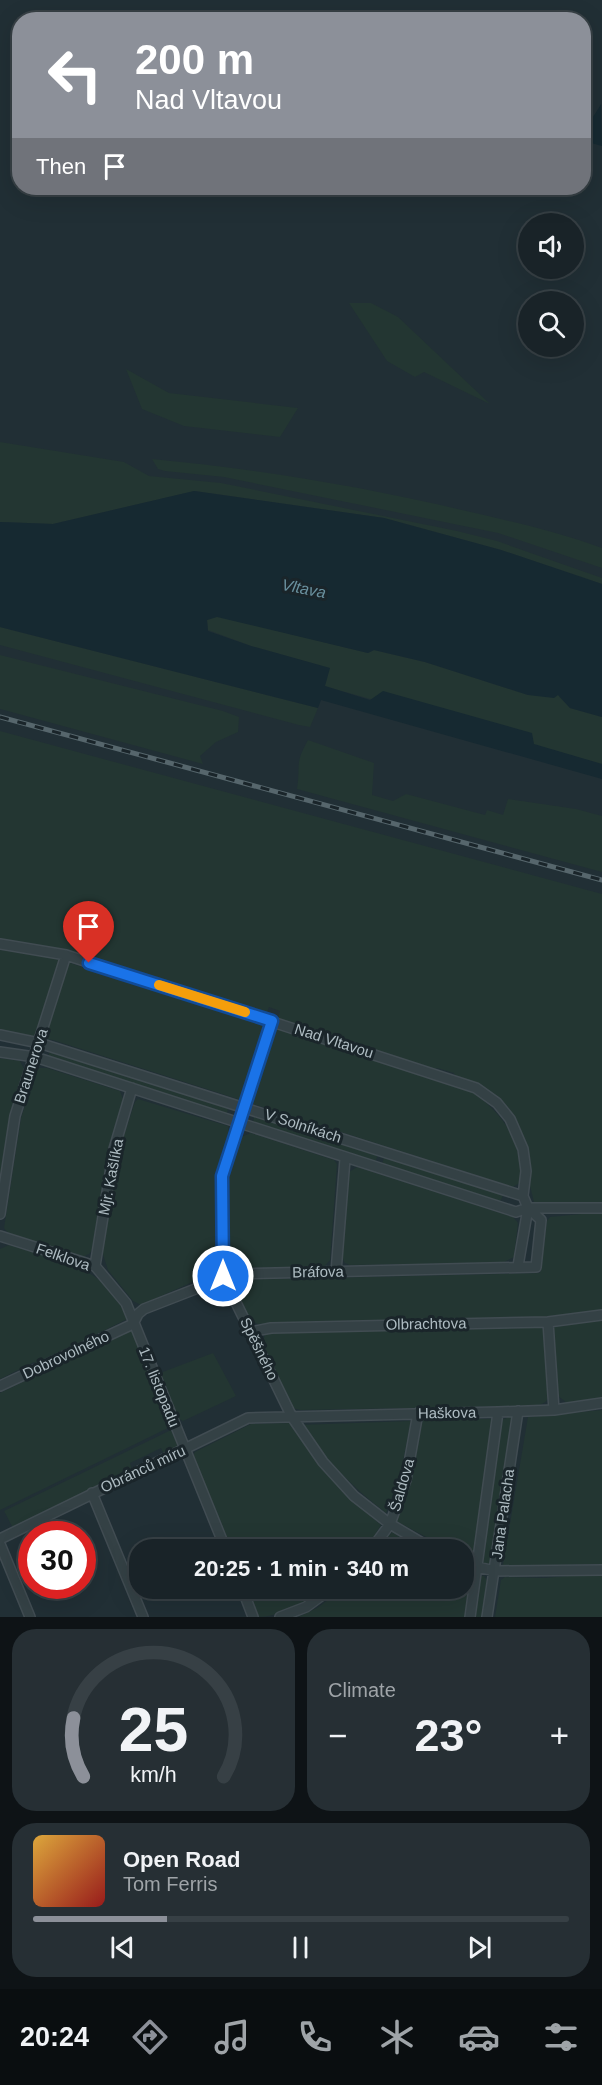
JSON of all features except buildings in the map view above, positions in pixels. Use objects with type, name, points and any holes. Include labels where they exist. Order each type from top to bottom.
[{"type":"street","name":"Nad Vltavou","points":[[0,944],[66,955],[476,1088],[497,1103],[510,1119],[523,1149],[526,1172],[524,1196]]},
{"type":"street","name":"Braunerova","points":[[0,1214],[15,1116],[66,955]]},
{"type":"street","name":"Spěšného","points":[[272,1021],[222,1176],[223,1276],[292,1418],[323,1462],[354,1496],[390,1524],[415,1539]]},
{"type":"street","name":"V Solníkách","points":[[0,1035],[39,1043],[524,1196]]},
{"type":"street","name":"V Solníkách","points":[[0,1052],[35,1057],[239,1125],[516,1212],[528,1208],[602,1208]]},
{"type":"street","name":"Mjr. Kašlíka","points":[[95,1266],[114,1149],[132,1089]]},
{"type":"street","points":[[336,1272],[345,1158]]},
{"type":"street","points":[[524,1196],[528,1208],[518,1266],[536,1267],[541,1220],[528,1208]]},
{"type":"street","name":"Felklova","points":[[0,1236],[95,1266],[126,1303],[133,1324]]},
{"type":"street","name":"Bráfova","points":[[133,1324],[138,1314],[144,1309],[223,1276],[518,1266]]},
{"type":"street","name":"Olbrachtova","points":[[250,1332],[271,1328],[548,1322],[602,1315]]},
{"type":"street","points":[[548,1322],[554,1410]]},
{"type":"street","name":"Dobrovolného","points":[[0,1386],[133,1324]]},
{"type":"street","name":"17. listopadu","points":[[133,1324],[221,1539]]},
{"type":"street","name":"Haškova","points":[[292,1418],[519,1412],[602,1403]]},
{"type":"street","name":"Jana Palacha","points":[[470,1617],[498,1412]]},
{"type":"street","name":"Jana Palacha","points":[[487,1617],[519,1412]]},
{"type":"street","name":"Šaldova","points":[[379,1539],[390,1524],[406,1480],[418,1413]]},
{"type":"street","name":"Obránců míru","points":[[0,1539],[248,1418],[292,1418]]},
{"type":"street","points":[[92,1493],[143,1617]]},
{"type":"street","points":[[0,1544],[30,1617]]},
{"type":"street","points":[[474,1568],[495,1571],[602,1570]]},
{"type":"street","points":[[247,1599],[254,1617]]},
{"type":"street","points":[[280,1617],[306,1607],[317,1599]]},
{"type":"green space","points":[[349,303],[371,303],[398,317],[490,404],[424,372],[415,377],[387,361]]},
{"type":"green space","points":[[126,369],[169,393],[298,408],[280,437],[184,426],[142,409]]},
{"type":"green space","points":[[0,442],[124,462],[149,476],[221,483],[457,531],[497,541],[602,578],[602,584],[501,550],[384,518],[195,491],[53,524],[0,522]]},
{"type":"green space","points":[[152,459],[269,473],[347,486],[515,522],[602,548],[602,568],[498,533],[224,477],[165,471],[158,469]]},
{"type":"green space","points":[[217,616],[368,653],[374,650],[425,662],[528,695],[558,695],[570,708],[602,717],[602,764],[324,686],[329,668],[251,646],[208,630],[207,620]]},
{"type":"green space","points":[[0,627],[318,708],[310,727],[299,725],[0,645]]},
{"type":"green space","points":[[0,655],[223,711],[239,717],[238,732],[216,742],[200,756],[203,764],[0,709]]},
{"type":"green space","points":[[0,731],[602,894],[602,1202],[539,1205],[534,1202],[511,1111],[501,1100],[496,1100],[456,1078],[454,1073],[437,1068],[433,1070],[278,1019],[280,1011],[269,1007],[266,1015],[257,1012],[255,1014],[204,995],[200,997],[52,948],[0,942]]},
{"type":"green space","points":[[308,740],[374,763],[372,795],[393,801],[406,794],[485,815],[487,810],[503,815],[508,799],[576,809],[602,816],[602,872],[297,789],[299,760]]},
{"type":"green space","points":[[0,950],[51,957],[472,1091],[494,1110],[509,1130],[518,1153],[521,1182],[513,1187],[53,1040],[0,1030]]},
{"type":"green space","points":[[50,1050],[229,1107],[226,1115],[48,1058]]},
{"type":"green space","points":[[0,1058],[20,1061],[24,1069],[10,1115],[0,1177]]},
{"type":"green space","points":[[39,1068],[47,1068],[120,1091],[124,1102],[108,1150],[92,1250],[82,1257],[8,1233],[4,1228],[21,1118]]},
{"type":"green space","points":[[138,1099],[228,1126],[229,1135],[217,1172],[217,1271],[141,1305],[133,1301],[108,1270],[102,1251],[118,1153]]},
{"type":"green space","points":[[255,1114],[378,1155],[375,1162],[253,1122]]},
{"type":"green space","points":[[251,1133],[334,1160],[337,1164],[330,1260],[324,1267],[239,1268],[230,1261],[229,1175],[241,1137]]},
{"type":"green space","points":[[384,1157],[503,1195],[500,1202],[382,1165]]},
{"type":"green space","points":[[357,1167],[513,1217],[518,1223],[514,1257],[502,1263],[350,1265],[345,1263],[342,1258],[349,1172]]},
{"type":"green space","points":[[602,1212],[602,1312],[539,1317],[258,1324],[251,1321],[231,1280],[540,1273],[547,1221],[550,1217]]},
{"type":"green space","points":[[9,1245],[62,1261],[94,1276],[119,1301],[127,1319],[37,1364],[34,1362],[0,1379],[0,1249]]},
{"type":"green space","points":[[602,1319],[602,1398],[567,1403],[557,1395],[553,1329],[558,1324]]},
{"type":"green space","points":[[536,1325],[546,1331],[550,1392],[548,1399],[543,1403],[530,1406],[301,1410],[292,1408],[262,1346],[265,1334],[271,1330]]},
{"type":"green space","points":[[131,1329],[170,1427],[0,1510],[0,1393]]},
{"type":"green space","points":[[213,1353],[236,1396],[183,1421],[178,1418],[160,1373]]},
{"type":"green space","points":[[602,1410],[602,1564],[506,1567],[503,1565],[528,1417]]},
{"type":"green space","points":[[510,1416],[514,1418],[491,1565],[482,1565],[474,1561],[474,1539],[430,1539],[396,1521],[410,1482],[423,1419],[505,1419]]},
{"type":"green space","points":[[411,1421],[400,1476],[386,1513],[340,1472],[299,1425]]},
{"type":"green space","points":[[290,1423],[331,1478],[381,1525],[372,1539],[228,1539],[193,1456],[195,1452],[251,1424]]},
{"type":"green space","points":[[171,1430],[179,1447],[164,1454],[161,1448],[130,1463],[132,1470],[27,1521],[18,1521],[18,1526],[13,1528],[4,1511]]},
{"type":"green space","points":[[392,1532],[402,1539],[387,1539]]},
{"type":"green space","points":[[602,1573],[602,1617],[495,1617],[501,1580],[505,1577],[544,1578]]},
{"type":"green space","points":[[474,1576],[484,1576],[488,1582],[483,1617],[298,1617],[329,1599],[474,1599]]},
{"type":"green space","points":[[251,1599],[309,1599],[285,1611],[259,1617]]},
{"type":"water","points":[[601,104],[602,146],[591,143],[591,121]]},
{"type":"water","name":"Vltava","points":[[194,491],[384,518],[501,550],[602,584],[602,717],[570,708],[558,695],[554,698],[528,695],[425,662],[374,650],[368,653],[217,617],[207,620],[208,631],[251,646],[330,668],[325,686],[370,700],[383,691],[532,733],[534,744],[602,764],[602,779],[321,700],[318,708],[0,627],[0,522],[53,524]]},
{"type":"railway","points":[[0,717],[602,880]]},
{"type":"slow traffic","points":[[159,985],[245,1012]]},
{"type":"route","points":[[89,963],[272,1021],[222,1176],[223,1276]]}]
